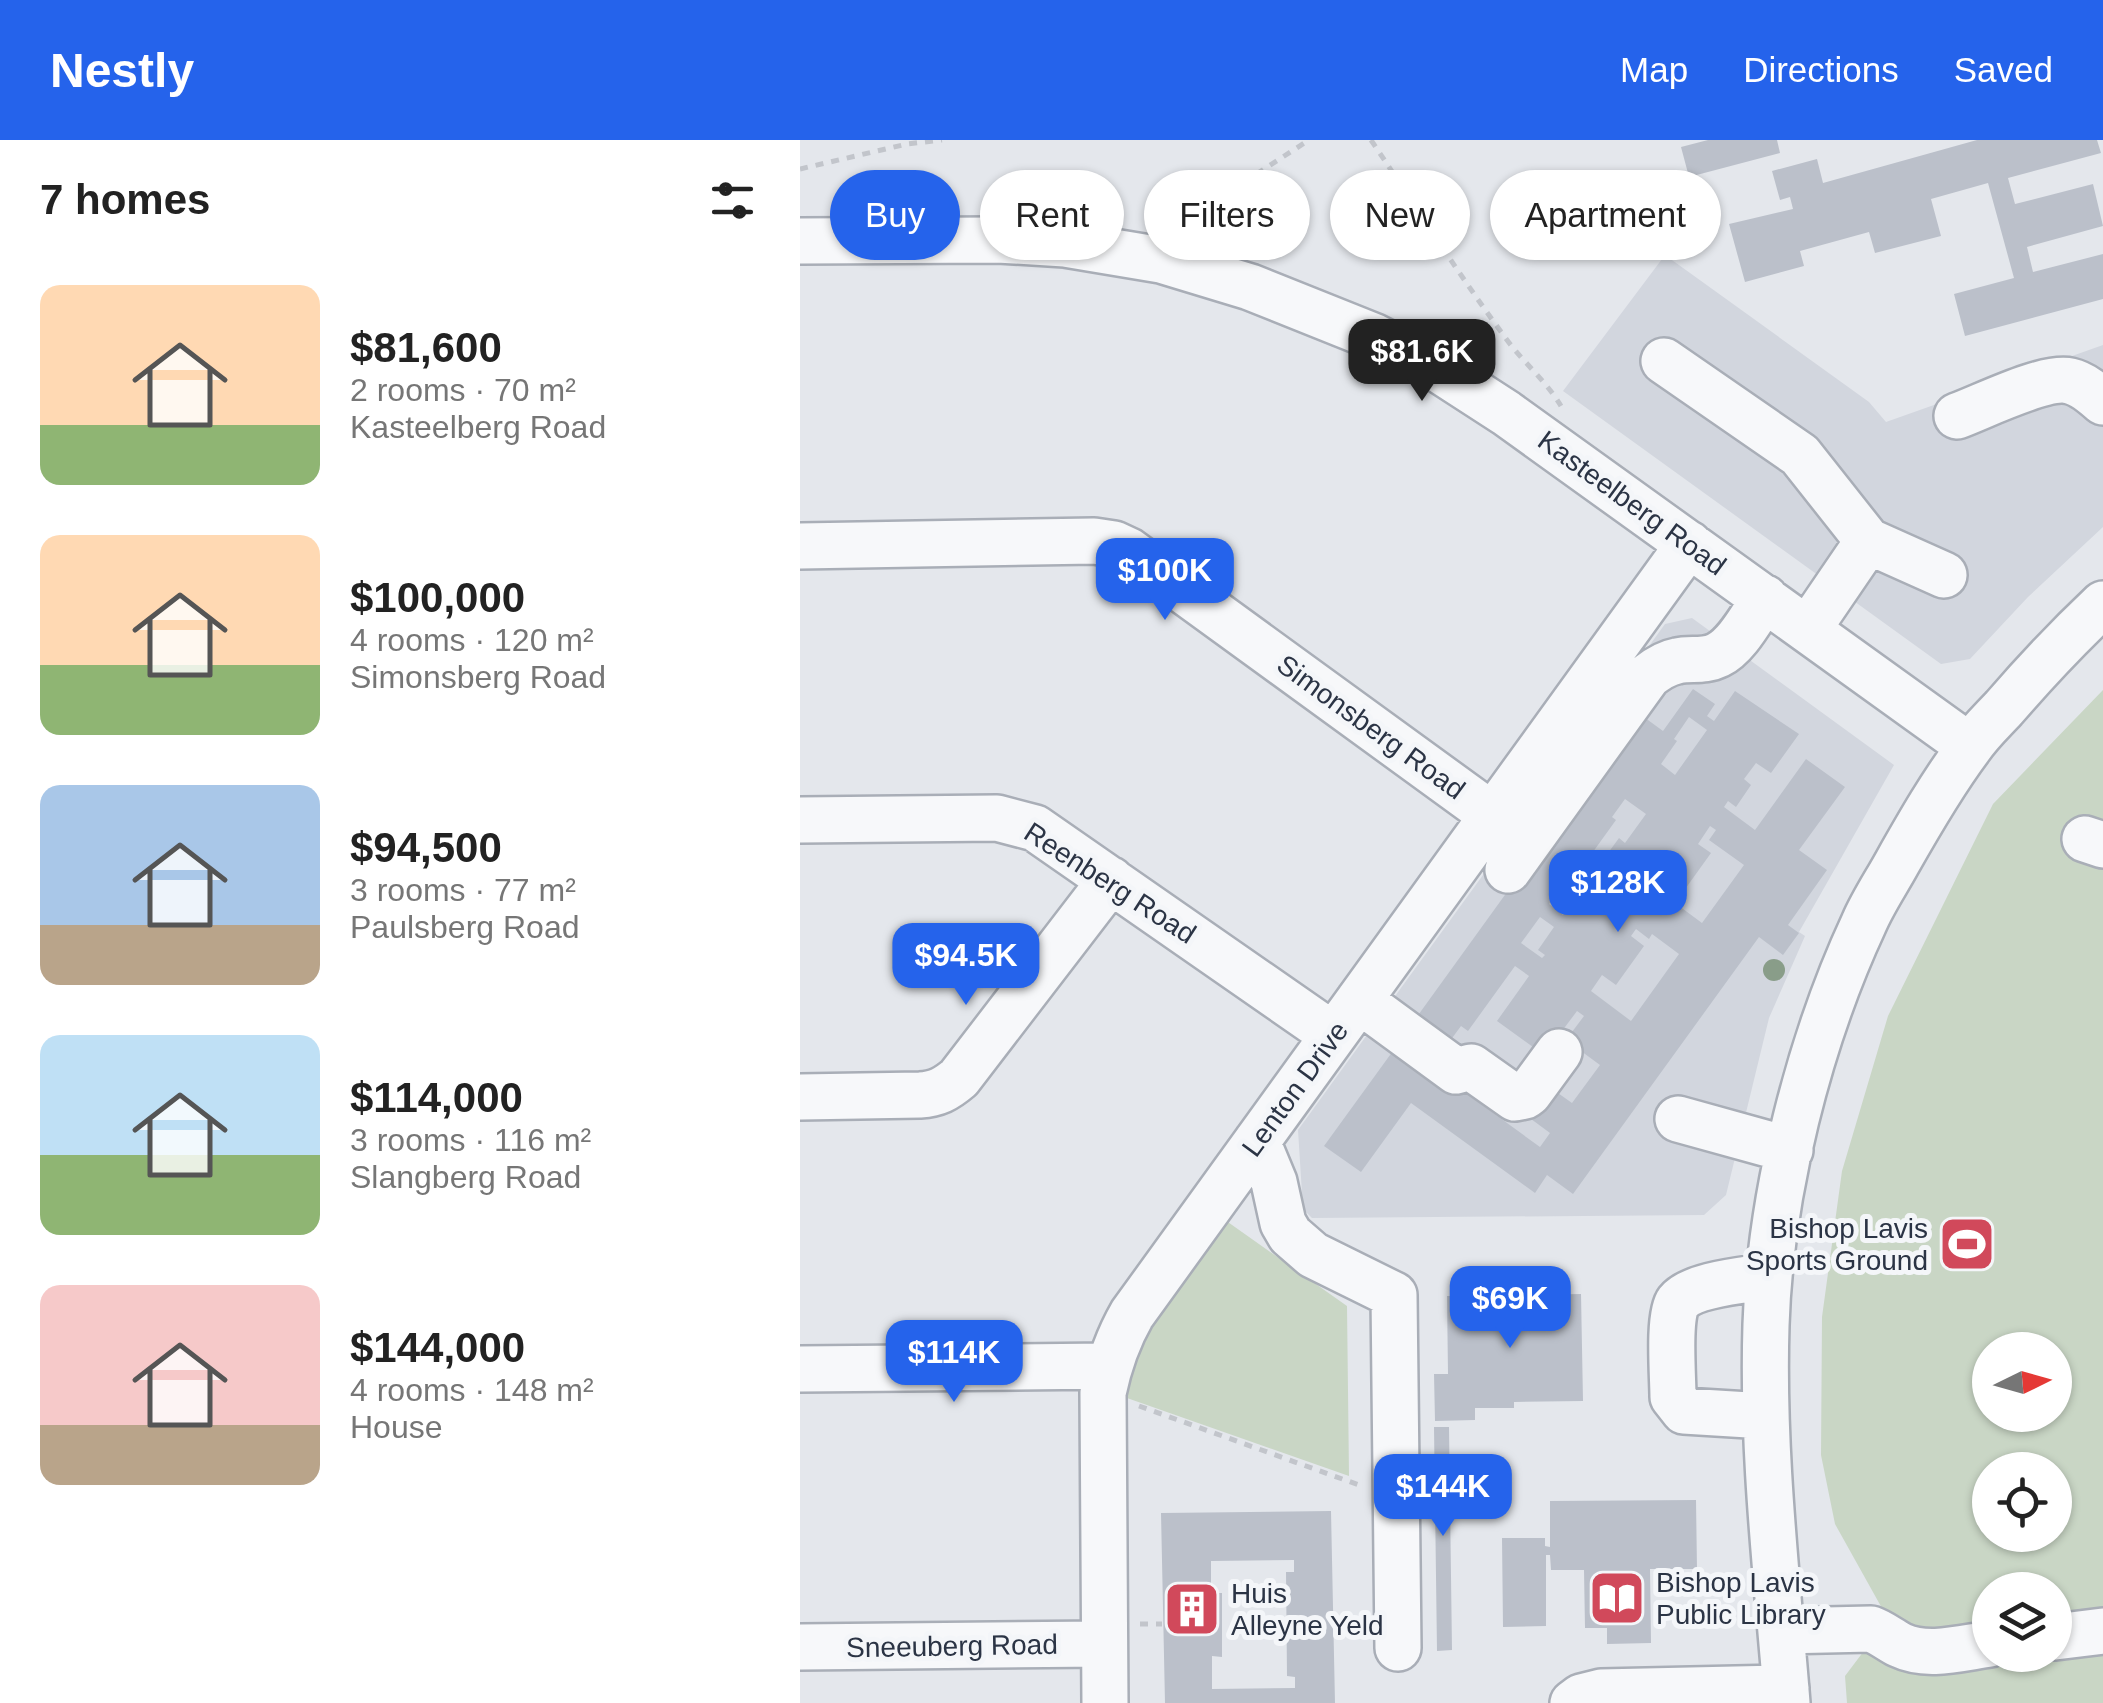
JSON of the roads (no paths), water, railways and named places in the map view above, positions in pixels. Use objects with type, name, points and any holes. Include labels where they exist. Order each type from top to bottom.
[{"type":"street","name":"Kasteelberg Road","points":[[800,241],[998,240],[1065,244],[1162,260],[1250,286],[1375,336],[1438,369],[1506,413],[1970,746]]},
{"type":"street","points":[[1664,361],[1800,455],[1868,541],[1944,575]]},
{"type":"street","points":[[1957,416],[2050,380],[2068,380],[2088,388],[2103,402]]},
{"type":"street","name":"Simonsberg Road","points":[[800,546],[1094,541],[1114,544],[1492,815]]},
{"type":"street","points":[[1808,630],[1868,541]]},
{"type":"street","name":"Lenton Drive","points":[[1104,1703],[1106,1380],[1118,1339],[1132,1314],[1689,544]]},
{"type":"street","points":[[1508,870],[1648,676],[1676,661],[1720,654],[1765,598]]},
{"type":"street","points":[[1573,1703],[1581,1696],[1601,1692],[1787,1696],[1769,1497],[1766,1323],[1778,1200],[1802,1099],[1831,1003],[1864,921],[1914,833],[1970,746],[2056,648],[2103,604]]},
{"type":"street","name":"Reenberg Road","points":[[800,820],[1009,820],[1035,828],[1111,880],[1346,1018],[1456,1071],[1471,1068],[1515,1098],[1529,1093],[1559,1052]]},
{"type":"street","points":[[800,1096],[920,1096],[947,1088],[960,1078],[1111,880]]},
{"type":"street","points":[[1678,1119],[1790,1150]]},
{"type":"street","points":[[1257,1142],[1290,1235],[1313,1254],[1394,1295],[1398,1648]]},
{"type":"street","points":[[1765,1416],[1684,1411],[1678,1406],[1673,1397],[1672,1332],[1678,1302],[1695,1290],[1770,1276]]},
{"type":"street","points":[[800,1368],[1106,1380]]},
{"type":"street","points":[[1781,1631],[1871,1628],[1897,1644],[1924,1652],[1972,1646]]},
{"type":"street","points":[[2072,1635],[2103,1631]]},
{"type":"street","name":"Sneeuberg Road","points":[[800,1647],[1104,1644]]},
{"type":"place","name":"Bishop Lavis Sports Ground","points":[[1967,1244]]},
{"type":"place","name":"Bishop Lavis Public Library","points":[[1617,1598]]},
{"type":"place","name":"Huis Alleyne Yeld","points":[[1192,1609]]}]
